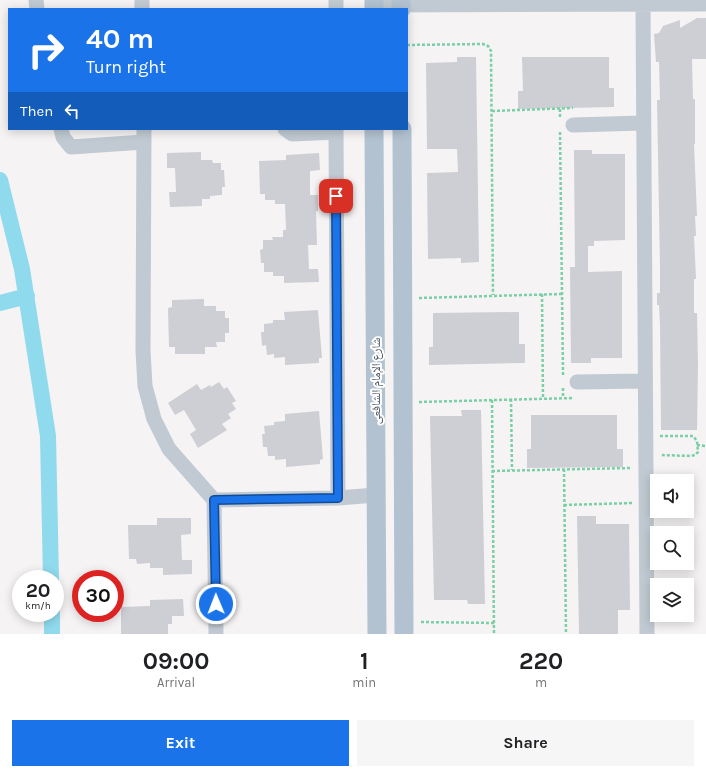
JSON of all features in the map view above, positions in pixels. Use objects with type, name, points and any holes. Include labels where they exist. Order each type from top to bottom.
[{"type":"main road","name":"شارع الإمام الشافعى","points":[[374,130],[377,634]]},
{"type":"main road","points":[[402,130],[404,628]]},
{"type":"street","points":[[642,4],[647,634]]},
{"type":"street","points":[[374,5],[706,4]]},
{"type":"street","points":[[564,123],[643,124]]},
{"type":"street","points":[[61,130],[63,137],[71,147],[144,136],[143,351],[145,386],[154,419],[169,449],[214,500],[216,634]]},
{"type":"street","points":[[286,130],[292,134],[336,130],[338,498]]},
{"type":"street","points":[[570,383],[645,381]]},
{"type":"street","points":[[214,500],[338,498],[376,495]]},
{"type":"path","points":[[408,45],[483,44],[488,46],[491,51],[493,296]]},
{"type":"path","points":[[492,111],[575,108]]},
{"type":"path","points":[[560,109],[564,123],[562,294],[563,376]]},
{"type":"path","points":[[542,294],[543,398]]},
{"type":"path","points":[[402,298],[562,294]]},
{"type":"path","points":[[564,398],[570,383]]},
{"type":"path","points":[[403,402],[578,397]]},
{"type":"path","points":[[511,399],[512,470]]},
{"type":"path","points":[[492,400],[494,634]]},
{"type":"path","points":[[492,471],[564,469],[646,461],[693,455],[698,452],[697,439],[693,436],[646,436]]},
{"type":"path","points":[[698,445],[706,446]]},
{"type":"path","points":[[564,469],[566,634]]},
{"type":"path","points":[[564,505],[646,502]]},
{"type":"path","points":[[404,628],[494,623]]},
{"type":"building","points":[[697,18],[706,18],[706,59],[692,59],[693,99],[695,99],[694,144],[697,216],[695,216],[696,236],[694,236],[696,279],[694,279],[694,313],[697,313],[697,430],[661,430],[660,325],[659,305],[657,305],[657,293],[660,293],[660,267],[657,100],[660,100],[659,62],[656,62],[654,34],[659,33],[663,26],[680,20],[680,28]]},
{"type":"building","points":[[457,57],[476,57],[479,262],[461,263],[461,258],[428,259],[427,173],[458,172],[457,149],[427,149],[426,63],[457,62]]},
{"type":"building","points":[[522,57],[609,57],[609,88],[614,88],[614,107],[518,109],[518,91],[523,91]]},
{"type":"building","points":[[574,150],[592,150],[592,154],[625,154],[625,240],[594,241],[594,246],[588,246],[588,272],[622,271],[622,358],[591,358],[591,363],[571,363],[570,267],[575,267]]},
{"type":"building","points":[[201,152],[201,160],[212,160],[213,163],[221,163],[221,170],[224,170],[225,187],[222,187],[222,195],[210,196],[210,199],[202,199],[202,206],[170,207],[169,192],[176,192],[175,168],[167,168],[167,153]]},
{"type":"building","points":[[319,153],[320,170],[310,171],[310,195],[318,195],[318,211],[316,211],[317,245],[308,245],[309,269],[318,269],[319,282],[284,283],[284,276],[273,276],[273,272],[264,272],[264,263],[261,263],[260,250],[263,249],[263,240],[273,240],[272,237],[283,237],[283,230],[286,230],[285,204],[275,204],[275,200],[265,200],[265,194],[260,194],[259,161],[286,160],[286,155]]},
{"type":"building","points":[[204,299],[204,306],[216,306],[216,311],[225,311],[225,318],[229,318],[229,333],[225,333],[225,342],[216,342],[217,347],[205,347],[205,354],[175,354],[175,347],[169,347],[168,308],[172,307],[172,300]]},
{"type":"building","points":[[318,310],[322,358],[319,358],[319,363],[285,365],[285,357],[274,358],[274,354],[267,355],[266,345],[262,346],[261,332],[264,332],[264,324],[273,323],[273,320],[285,320],[284,312]]},
{"type":"building","points":[[519,312],[519,344],[525,344],[525,363],[429,365],[429,347],[433,347],[433,313]]},
{"type":"building","points":[[219,382],[224,389],[227,387],[236,401],[232,403],[236,409],[228,414],[231,418],[222,424],[227,430],[198,448],[190,434],[196,430],[184,410],[175,415],[168,403],[197,384],[201,390],[210,385],[211,387]]},
{"type":"building","points":[[461,410],[481,410],[485,604],[468,604],[467,600],[434,600],[430,416],[462,416]]},
{"type":"building","points":[[319,411],[323,459],[320,460],[320,464],[286,467],[286,459],[275,460],[275,456],[268,456],[267,447],[263,447],[262,434],[265,434],[264,426],[274,425],[274,422],[285,421],[285,414]]},
{"type":"building","points":[[531,415],[617,415],[617,449],[623,449],[623,467],[527,468],[527,449],[531,449]]},
{"type":"building","points":[[577,516],[596,516],[596,524],[629,524],[630,610],[618,610],[618,634],[579,634]]},
{"type":"building","points":[[157,518],[191,518],[191,534],[181,535],[182,560],[192,560],[192,574],[163,575],[163,568],[150,568],[150,563],[137,564],[136,559],[129,559],[128,525],[157,525]]},
{"type":"building","points":[[183,599],[184,616],[172,616],[172,624],[168,624],[168,634],[121,634],[121,622],[124,622],[124,607],[150,606],[150,600]]},
{"type":"waterway","points":[[0,180],[22,269],[48,436],[51,570]]},
{"type":"waterway","points":[[0,303],[27,296]]},
{"type":"waterway","points":[[52,622],[52,634]]},
{"type":"route","points":[[216,604],[214,500],[338,498],[336,196]]}]
